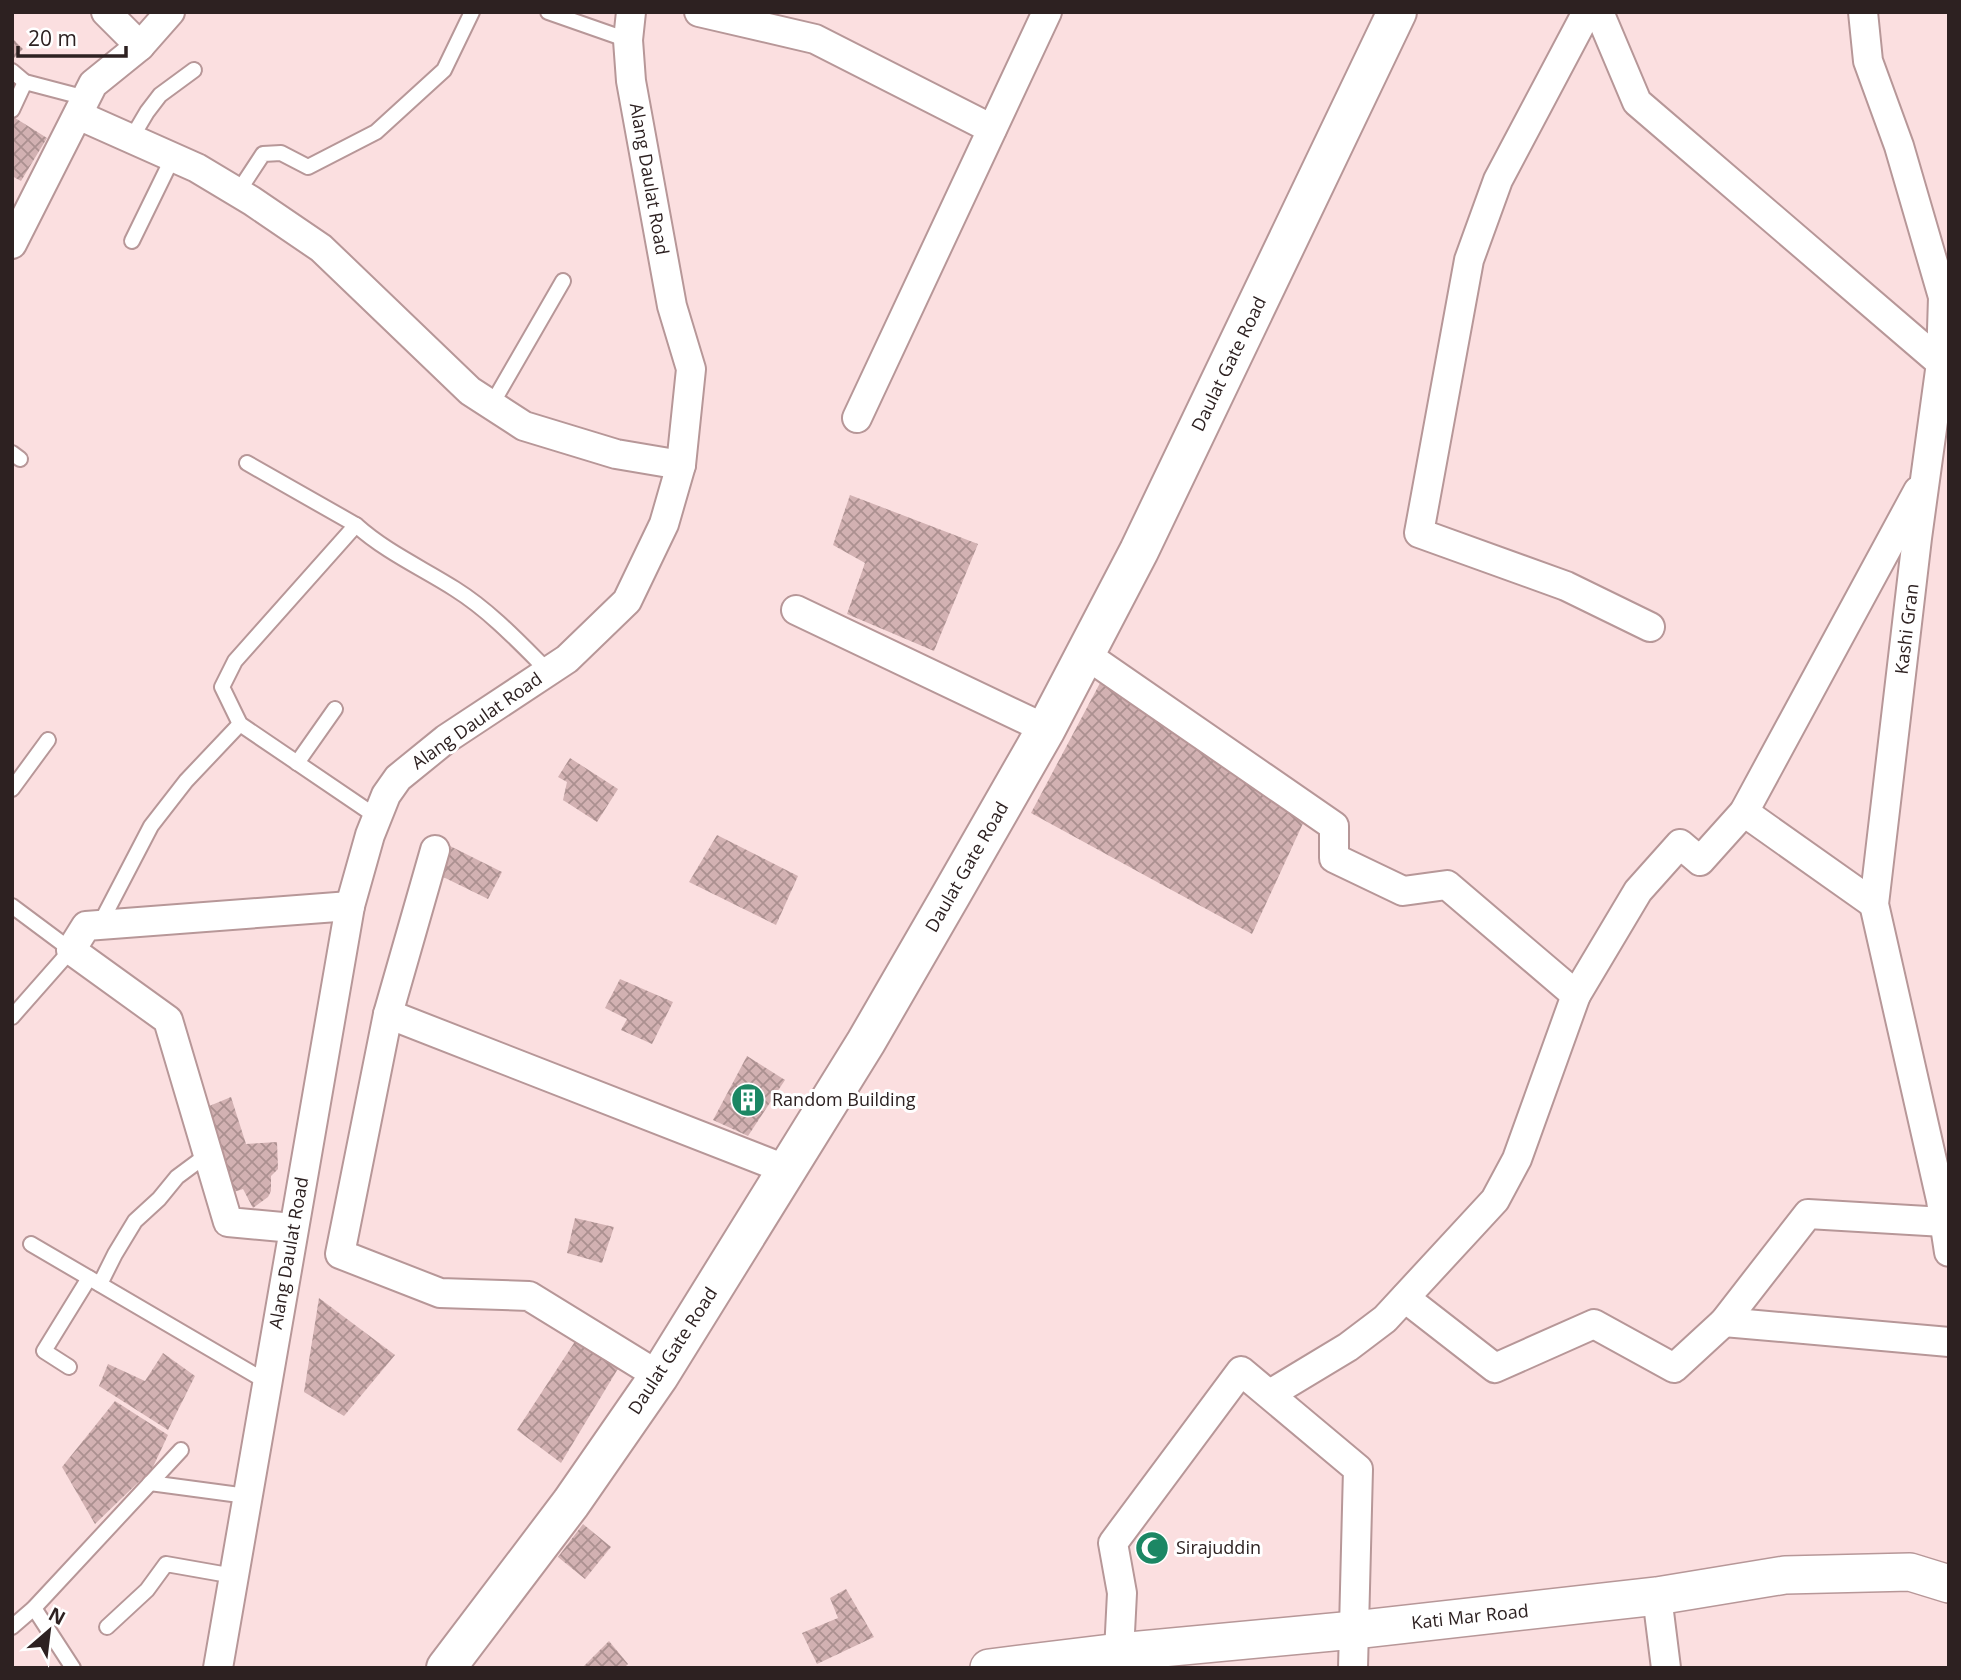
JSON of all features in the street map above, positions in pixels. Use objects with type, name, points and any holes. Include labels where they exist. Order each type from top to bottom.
[{"type":"main road","name":"Daulat Gate Road","points":[[446,1668],[571,1503],[659,1376],[866,1042],[1046,729],[1150,527],[1397,12]]},
{"type":"street","points":[[106,12],[140,46]]},
{"type":"street","points":[[12,244],[93,84],[140,46],[170,12]]},
{"type":"street","points":[[699,12],[815,39],[992,129]]},
{"type":"street","points":[[857,418],[1046,12]]},
{"type":"street","points":[[1587,12],[1498,180],[1469,260],[1419,533],[1566,586],[1650,627]]},
{"type":"street","points":[[1599,12],[1637,103],[1942,375]]},
{"type":"street","name":"Kashi Gran","points":[[1865,13],[1868,61],[1899,146],[1944,297],[1942,375],[1926,477],[1874,904],[1949,1252]]},
{"type":"street","name":"Alang Daulat Road","points":[[218,1668],[350,906],[377,817],[386,795],[398,778],[446,738],[566,659],[627,601],[664,524],[681,465],[691,369],[672,306],[631,81],[629,26]]},
{"type":"street","points":[[82,107],[131,139],[197,168],[238,192],[321,248],[470,391],[524,426],[617,454],[681,465]]},
{"type":"street","points":[[1270,1394],[1348,1347],[1385,1319],[1495,1200],[1517,1160],[1576,995],[1638,891],[1681,844],[1700,861],[1744,811],[1926,477]]},
{"type":"street","points":[[796,610],[1046,729]]},
{"type":"street","points":[[1085,654],[1334,826],[1334,858],[1402,891],[1447,885],[1576,995]]},
{"type":"street","points":[[1744,811],[1874,904]]},
{"type":"street","points":[[435,850],[388,1014],[340,1254],[440,1293],[529,1296],[659,1376]]},
{"type":"street","points":[[293,1228],[228,1222],[168,1020],[71,950],[86,926],[350,906]]},
{"type":"street","points":[[388,1014],[785,1170]]},
{"type":"street","points":[[1405,1298],[1495,1368],[1594,1324],[1674,1368],[1724,1322],[1808,1214],[1944,1222]]},
{"type":"street","points":[[1724,1322],[1949,1342]]},
{"type":"street","points":[[1119,1660],[1122,1592],[1113,1544],[1241,1371],[1358,1469],[1353,1668]]},
{"type":"street","name":"Kati Mar Road","points":[[989,1668],[1119,1660],[1657,1596],[1785,1575],[1910,1572],[1949,1584]]},
{"type":"street","points":[[1657,1596],[1666,1668]]},
{"type":"lane","points":[[238,192],[263,154],[281,153],[308,167],[376,132],[444,70],[472,12]]},
{"type":"lane","points":[[548,12],[629,26]]},
{"type":"lane","points":[[131,139],[160,95],[194,70]]},
{"type":"lane","points":[[12,71],[25,82],[82,107]]},
{"type":"lane","points":[[12,110],[25,82]]},
{"type":"lane","points":[[132,241],[173,157]]},
{"type":"lane","points":[[492,404],[563,281]]},
{"type":"lane","points":[[247,463],[356,525],[369,537],[416,568],[456,590],[507,631],[548,671]]},
{"type":"lane","points":[[356,525],[235,662],[222,687],[240,724],[377,817]]},
{"type":"lane","points":[[297,763],[335,709]]},
{"type":"lane","points":[[100,924],[151,825],[186,781],[240,724]]},
{"type":"lane","points":[[12,789],[48,740]]},
{"type":"lane","points":[[12,1017],[71,950],[13,907]]},
{"type":"lane","points":[[69,1367],[44,1351],[115,1254],[135,1221],[177,1177],[208,1154]]},
{"type":"lane","points":[[31,1244],[267,1382]]},
{"type":"lane","points":[[12,1627],[34,1608],[181,1450]]},
{"type":"lane","points":[[150,1483],[247,1496]]},
{"type":"lane","points":[[107,1628],[147,1590],[166,1564],[234,1576]]},
{"type":"lane","points":[[34,1608],[73,1668]]},
{"type":"building","points":[[12,38],[23,49],[12,60]]},
{"type":"building","points":[[12,116],[47,138],[21,181],[12,176]]},
{"type":"building","points":[[850,495],[978,544],[934,651],[847,614],[865,563],[833,545]]},
{"type":"building","points":[[1108,668],[1311,806],[1252,934],[1031,813]]},
{"type":"building","points":[[570,758],[618,789],[597,822],[563,800],[567,782],[558,777]]},
{"type":"building","points":[[717,835],[798,876],[776,925],[689,882]]},
{"type":"building","points":[[444,843],[502,872],[488,899],[431,871]]},
{"type":"building","points":[[620,979],[673,1002],[652,1044],[621,1030],[627,1019],[605,1008]]},
{"type":"building","name":"Random Building","points":[[747,1056],[785,1080],[748,1136],[713,1120]]},
{"type":"building","points":[[231,1097],[246,1144],[277,1142],[278,1169],[271,1176],[271,1191],[268,1197],[253,1208],[243,1189],[227,1194],[202,1109]]},
{"type":"building","points":[[575,1218],[614,1227],[602,1263],[567,1253]]},
{"type":"building","points":[[319,1298],[395,1355],[344,1416],[304,1392]]},
{"type":"building","points":[[576,1340],[619,1367],[561,1463],[517,1430]]},
{"type":"building","points":[[163,1353],[195,1376],[168,1430],[99,1386],[108,1364],[145,1381]]},
{"type":"building","points":[[115,1401],[168,1435],[152,1469],[95,1524],[62,1467]]},
{"type":"building","points":[[583,1524],[611,1547],[585,1579],[558,1557]]},
{"type":"building","points":[[846,1589],[874,1637],[817,1664],[802,1633],[838,1618],[830,1598]]},
{"type":"building","points":[[609,1641],[628,1664],[624,1668],[582,1668]]},
{"type":"place","name":"Random Building","points":[[748,1100]]},
{"type":"place","name":"Sirajuddin","points":[[1152,1548]]}]
